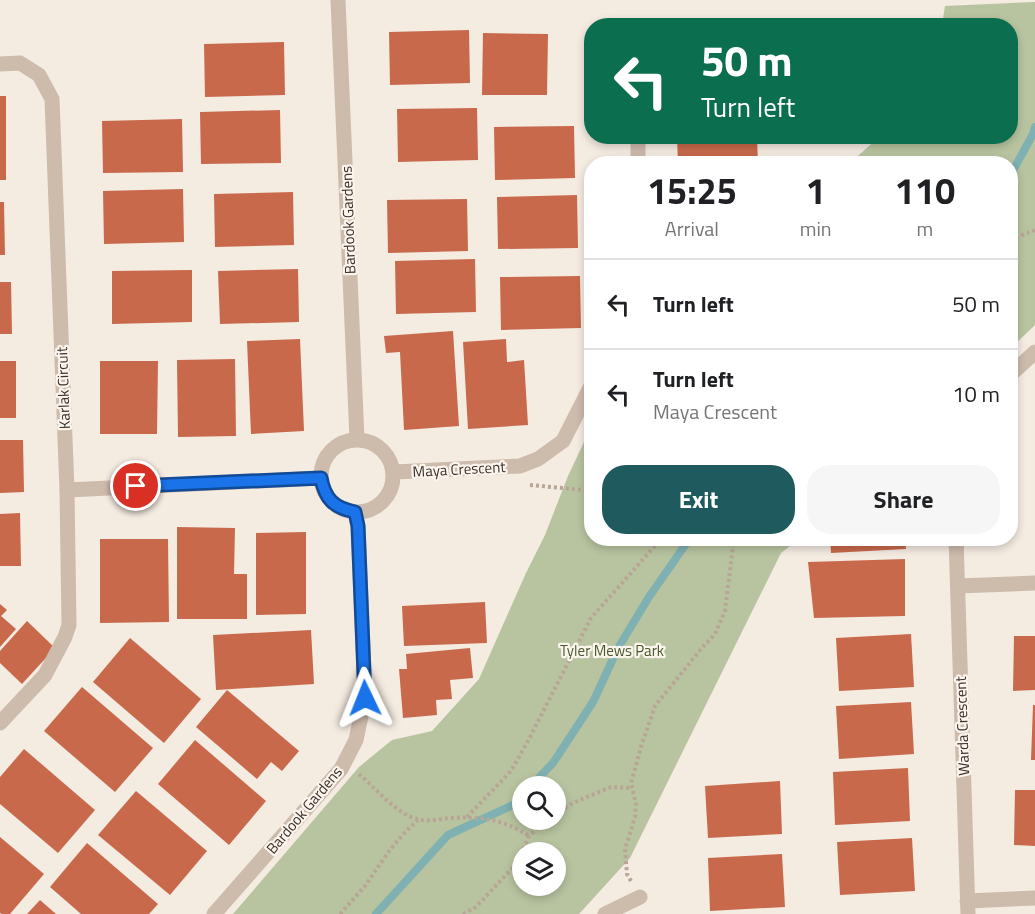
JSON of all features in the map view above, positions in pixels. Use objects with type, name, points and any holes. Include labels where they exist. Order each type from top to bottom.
[{"type":"street","name":"Bardook Gardens","points":[[338,0],[357,439]]},
{"type":"street","name":"Karlak Circuit","points":[[0,63],[20,63],[39,75],[52,99],[70,605],[69,625],[65,637],[45,675],[0,723]]},
{"type":"street","points":[[1018,368],[1035,352]]},
{"type":"street","name":"Maya Crescent","points":[[394,472],[520,466],[538,459],[563,441],[584,400]]},
{"type":"street","points":[[357,439],[378,445],[386,452],[394,472],[393,485],[379,505],[368,511],[355,512],[345,510],[328,498],[321,478],[322,466],[335,447],[345,441],[357,439]]},
{"type":"street","points":[[67,490],[321,478]]},
{"type":"street","name":"Bardook Gardens","points":[[214,914],[341,769],[356,740],[365,698],[358,526],[355,512]]},
{"type":"street","name":"Warda Crescent","points":[[956,546],[968,908]]},
{"type":"street","points":[[958,586],[1035,583]]},
{"type":"street","points":[[605,914],[640,897]]},
{"type":"street","points":[[968,908],[1035,898]]},
{"type":"path","points":[[1018,237],[1035,230]]},
{"type":"path","points":[[505,467],[516,483],[584,490]]},
{"type":"path","points":[[467,817],[511,771],[591,618],[655,546]]},
{"type":"path","points":[[640,897],[627,874],[625,849],[635,817],[636,804],[631,783],[655,706],[715,634],[725,611],[733,546]]},
{"type":"path","points":[[345,761],[403,814],[418,820],[467,817],[499,821],[529,836]]},
{"type":"path","points":[[566,808],[611,787],[632,788]]},
{"type":"path","points":[[340,914],[365,886],[395,844],[418,820]]},
{"type":"path","points":[[463,914],[476,907],[517,863],[529,836],[536,830]]},
{"type":"green space","points":[[1035,2],[1035,325],[1018,341],[1018,156],[858,156],[871,144],[1018,144],[1018,18],[943,18],[945,6]]},
{"type":"green space","name":"Tyler Mews Park","points":[[584,442],[584,546],[790,546],[781,553],[630,858],[579,914],[233,914],[359,767],[392,740],[432,731],[479,679],[545,535]]},
{"type":"building","points":[[469,30],[470,83],[390,85],[389,32]]},
{"type":"building","points":[[483,33],[548,34],[547,95],[482,95]]},
{"type":"building","points":[[284,42],[285,95],[205,97],[204,44]]},
{"type":"building","points":[[0,96],[6,96],[6,180],[0,180]]},
{"type":"building","points":[[477,108],[478,160],[398,162],[397,109]]},
{"type":"building","points":[[280,110],[281,163],[201,164],[200,112]]},
{"type":"building","points":[[182,119],[183,172],[103,173],[102,121]]},
{"type":"building","points":[[574,126],[575,178],[495,180],[494,127]]},
{"type":"building","points":[[677,144],[757,144],[758,156],[678,156]]},
{"type":"building","points":[[183,189],[184,242],[104,244],[103,191]]},
{"type":"building","points":[[293,192],[294,245],[215,247],[214,194]]},
{"type":"building","points":[[577,195],[578,248],[498,249],[497,197]]},
{"type":"building","points":[[467,199],[468,251],[388,253],[387,200]]},
{"type":"building","points":[[0,202],[4,202],[5,255],[0,255]]},
{"type":"building","points":[[475,259],[476,312],[396,314],[395,261]]},
{"type":"building","points":[[298,269],[299,322],[220,324],[218,271]]},
{"type":"building","points":[[192,270],[192,322],[112,324],[112,271]]},
{"type":"building","points":[[580,276],[581,328],[501,330],[500,277]]},
{"type":"building","points":[[0,282],[11,282],[12,334],[0,334]]},
{"type":"building","points":[[453,331],[459,426],[404,430],[400,352],[386,353],[384,336]]},
{"type":"building","points":[[300,339],[304,431],[251,434],[247,341]]},
{"type":"building","points":[[506,339],[507,362],[524,360],[528,425],[468,429],[463,342]]},
{"type":"building","points":[[235,359],[236,436],[178,437],[177,360]]},
{"type":"building","points":[[0,361],[16,361],[16,418],[0,418]]},
{"type":"building","points":[[100,361],[158,361],[157,434],[100,434]]},
{"type":"building","points":[[0,440],[23,440],[24,492],[0,493]]},
{"type":"building","points":[[20,513],[21,566],[0,566],[0,514]]},
{"type":"building","points":[[177,527],[235,528],[234,574],[247,574],[247,619],[177,619]]},
{"type":"building","points":[[306,532],[306,614],[256,615],[256,533]]},
{"type":"building","points":[[100,539],[168,539],[169,622],[100,623]]},
{"type":"building","points":[[831,546],[906,546],[906,549],[831,553]]},
{"type":"building","points":[[905,559],[905,616],[814,618],[808,562]]},
{"type":"building","points":[[485,602],[487,643],[404,646],[402,606]]},
{"type":"building","points":[[0,604],[7,610],[1,616],[16,629],[0,647]]},
{"type":"building","points":[[27,621],[55,648],[22,684],[0,663],[0,651]]},
{"type":"building","points":[[311,630],[314,684],[216,690],[213,635]]},
{"type":"building","points":[[911,634],[914,687],[839,691],[836,638]]},
{"type":"building","points":[[1014,636],[1035,636],[1035,690],[1013,691]]},
{"type":"building","points":[[130,638],[201,699],[164,743],[93,682]]},
{"type":"building","points":[[470,648],[473,678],[450,680],[452,699],[436,700],[437,715],[403,718],[399,669],[407,669],[406,654]]},
{"type":"building","points":[[82,687],[153,748],[115,792],[44,731]]},
{"type":"building","points":[[227,690],[299,751],[282,771],[271,762],[257,779],[196,727]]},
{"type":"building","points":[[911,702],[914,754],[839,759],[836,706]]},
{"type":"building","points":[[1033,705],[1035,705],[1035,760],[1031,760]]},
{"type":"building","points":[[195,740],[266,801],[229,845],[158,784]]},
{"type":"building","points":[[24,749],[95,810],[58,853],[0,804],[0,777]]},
{"type":"building","points":[[908,768],[910,821],[835,825],[833,772]]},
{"type":"building","points":[[780,781],[782,834],[708,838],[705,786]]},
{"type":"building","points":[[1015,790],[1035,790],[1035,846],[1014,845]]},
{"type":"building","points":[[136,791],[207,851],[170,895],[98,835]]},
{"type":"building","points":[[0,837],[44,874],[10,914],[0,913]]},
{"type":"building","points":[[912,838],[915,891],[840,895],[837,842]]},
{"type":"building","points":[[87,843],[158,904],[149,914],[81,914],[50,887]]},
{"type":"building","points":[[782,854],[785,907],[710,911],[708,858]]},
{"type":"building","points":[[40,900],[56,914],[27,914]]},
{"type":"waterway","points":[[1018,161],[1035,127]]},
{"type":"waterway","points":[[541,776],[553,763],[593,702],[618,648],[649,597],[684,546]]},
{"type":"waterway","points":[[376,914],[448,835],[512,805]]},
{"type":"route","points":[[136,486],[321,478],[328,498],[345,510],[355,512],[358,526],[365,698]]}]
